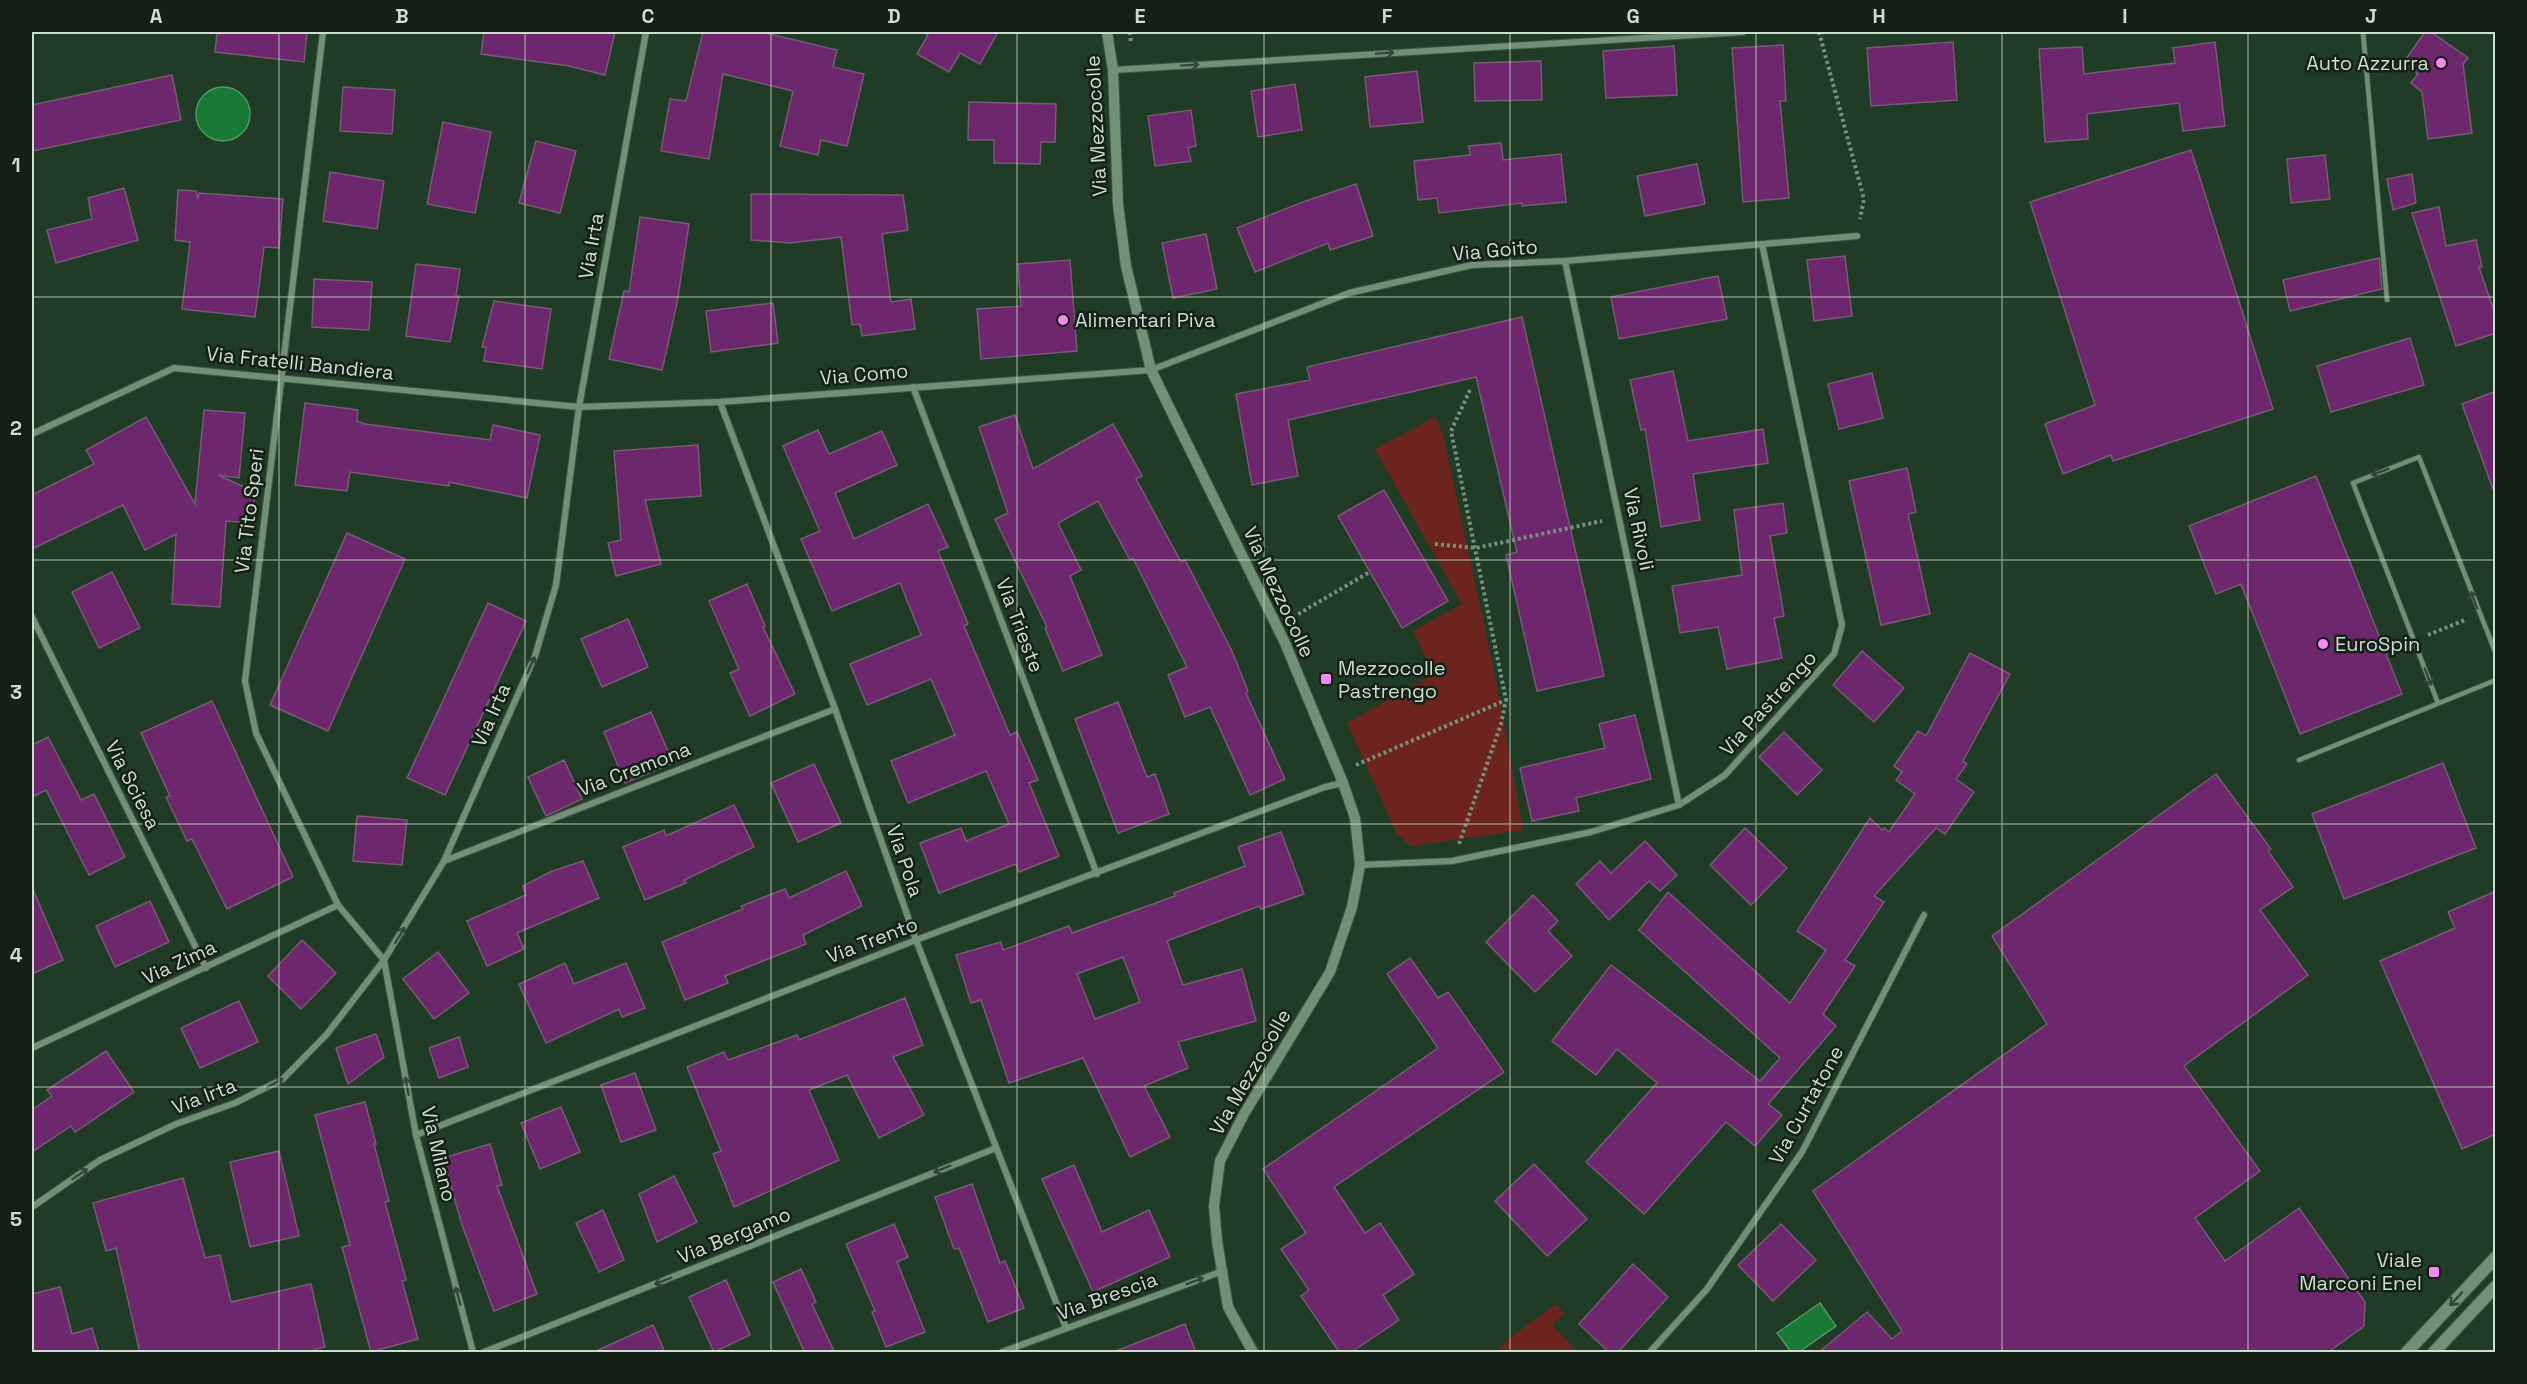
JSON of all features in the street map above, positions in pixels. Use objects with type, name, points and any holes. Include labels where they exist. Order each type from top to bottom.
[{"type":"main road","points":[[2407,1353],[2496,1257]]},
{"type":"main road","points":[[2434,1353],[2496,1286]]},
{"type":"street","name":"Via Tito Speri","points":[[323,32],[245,681],[256,733],[338,905],[384,960]]},
{"type":"street","name":"Via Irta","points":[[32,1207],[100,1160],[176,1124],[235,1103],[283,1079],[327,1034],[384,960],[444,861],[536,656],[556,585],[579,407],[646,32]]},
{"type":"street","name":"Via Mezzocolle","points":[[1107,32],[1113,70],[1119,204],[1126,266],[1151,370],[1276,626],[1343,783],[1355,818],[1360,865],[1352,907],[1330,972],[1244,1114],[1220,1161],[1214,1206],[1216,1241],[1228,1307],[1253,1353]]},
{"type":"street","points":[[1113,70],[1743,32]]},
{"type":"street","name":"Via Goito","points":[[1151,370],[1349,293],[1472,265],[1565,261],[1857,236]]},
{"type":"street","name":"Via Pastrengo","points":[[1360,865],[1452,861],[1591,832],[1679,805],[1725,775],[1834,654],[1842,625],[1762,244]]},
{"type":"street","name":"Via Rivoli","points":[[1565,261],[1679,805]]},
{"type":"street","name":"Via Fratelli Bandiera","points":[[32,434],[174,368],[579,407]]},
{"type":"street","name":"Via Como","points":[[579,407],[720,402],[1151,370]]},
{"type":"street","name":"Via Trieste","points":[[913,387],[1097,874]]},
{"type":"street","name":"Via Pola","points":[[720,402],[835,709],[915,940],[1066,1328]]},
{"type":"street","name":"Via Sciesa","points":[[32,617],[206,968]]},
{"type":"street","name":"Via Cremona","points":[[444,861],[835,709]]},
{"type":"street","name":"Via Trento","points":[[416,1135],[915,940],[1325,787],[1343,783]]},
{"type":"street","name":"Via Zima","points":[[32,1048],[338,905]]},
{"type":"street","name":"Via Curtatone","points":[[1650,1353],[1707,1289],[1803,1152],[1924,915]]},
{"type":"street","name":"Via Milano","points":[[384,960],[416,1135],[473,1353]]},
{"type":"street","name":"Via Bergamo","points":[[484,1353],[996,1148]]},
{"type":"street","name":"Via Brescia","points":[[1002,1353],[1223,1271]]},
{"type":"lane","points":[[2363,32],[2387,300]]},
{"type":"lane","points":[[2438,703],[2353,483],[2419,457],[2496,654]]},
{"type":"lane","points":[[2299,760],[2496,680]]},
{"type":"path","points":[[1819,32],[1864,199],[1857,236]]},
{"type":"path","points":[[1452,861],[1501,724],[1506,700],[1451,431],[1470,390]]},
{"type":"path","points":[[1435,544],[1476,548],[1620,517]]},
{"type":"path","points":[[1276,626],[1368,573]]},
{"type":"path","points":[[2414,641],[2480,614]]},
{"type":"path","points":[[1352,757],[1356,765],[1506,700]]},
{"type":"shaded area","points":[[218,87],[228,87],[238,91],[246,99],[250,114],[246,129],[238,137],[228,141],[218,141],[208,137],[200,129],[196,119],[196,109],[200,99],[208,91]]},
{"type":"shaded area","points":[[1435,417],[1443,434],[1499,695],[1523,830],[1411,846],[1397,834],[1347,723],[1434,674],[1413,631],[1462,604],[1375,449]]},
{"type":"shaded area","points":[[1820,1303],[1836,1326],[1799,1352],[1791,1352],[1777,1333]]},
{"type":"shaded area","points":[[1556,1304],[1564,1313],[1552,1325],[1577,1352],[1497,1352],[1505,1342]]},
{"type":"building","points":[[217,32],[307,32],[304,62],[215,52]]},
{"type":"building","points":[[484,32],[615,32],[605,75],[569,66],[481,54]]},
{"type":"building","points":[[703,32],[761,32],[837,50],[833,67],[864,74],[847,146],[821,140],[818,155],[780,146],[793,91],[723,74],[709,159],[661,151],[670,99],[686,101]]},
{"type":"building","points":[[922,32],[998,32],[980,64],[960,53],[949,72],[917,54],[928,35]]},
{"type":"building","points":[[2425,32],[2431,32],[2468,58],[2463,64],[2472,133],[2428,139],[2422,92],[2411,83],[2418,74],[2403,63]]},
{"type":"building","points":[[1953,42],[1957,100],[1871,106],[1867,48]]},
{"type":"building","points":[[2215,42],[2225,126],[2183,131],[2179,103],[2087,114],[2088,139],[2045,142],[2039,49],[2082,47],[2084,74],[2175,63],[2173,48]]},
{"type":"building","points":[[1783,45],[1786,101],[1780,101],[1789,198],[1743,202],[1732,48]]},
{"type":"building","points":[[1674,46],[1677,95],[1606,98],[1603,51]]},
{"type":"building","points":[[1541,61],[1542,100],[1475,101],[1474,63]]},
{"type":"building","points":[[1417,71],[1423,122],[1370,127],[1365,77]]},
{"type":"building","points":[[172,75],[181,120],[32,151],[32,105]]},
{"type":"building","points":[[1295,84],[1302,130],[1258,137],[1251,91]]},
{"type":"building","points":[[343,87],[395,90],[392,134],[340,131]]},
{"type":"building","points":[[969,102],[1056,104],[1055,142],[1041,142],[1040,164],[994,163],[994,140],[968,140]]},
{"type":"building","points":[[1191,110],[1196,146],[1188,148],[1191,161],[1155,166],[1148,116]]},
{"type":"building","points":[[443,122],[491,132],[475,213],[427,204]]},
{"type":"building","points":[[536,141],[576,151],[560,213],[519,203]]},
{"type":"building","points":[[1501,143],[1503,160],[1561,154],[1566,202],[1522,206],[1522,203],[1439,213],[1437,198],[1418,200],[1414,161],[1470,155],[1469,146]]},
{"type":"building","points":[[2191,150],[2273,409],[2113,461],[2111,455],[2063,474],[2045,424],[2095,405],[2030,202]]},
{"type":"building","points":[[2325,155],[2330,199],[2291,203],[2287,159]]},
{"type":"building","points":[[1697,164],[1705,204],[1645,216],[1637,176]]},
{"type":"building","points":[[330,172],[384,181],[377,229],[323,221]]},
{"type":"building","points":[[2412,174],[2416,203],[2393,210],[2387,179]]},
{"type":"building","points":[[1356,184],[1373,236],[1330,250],[1328,243],[1255,272],[1237,228]]},
{"type":"building","points":[[124,188],[138,240],[56,263],[47,230],[92,219],[88,198]]},
{"type":"building","points":[[178,190],[196,191],[198,199],[199,193],[283,199],[279,248],[264,247],[255,317],[182,309],[190,242],[175,240]]},
{"type":"building","points":[[751,194],[903,195],[908,230],[882,234],[891,302],[911,299],[915,329],[862,336],[860,324],[852,325],[841,237],[790,243],[751,240]]},
{"type":"building","points":[[2439,207],[2446,246],[2476,240],[2482,267],[2479,267],[2496,317],[2496,333],[2456,346],[2412,213]]},
{"type":"building","points":[[640,217],[689,224],[677,303],[662,370],[609,359],[624,291],[629,292]]},
{"type":"building","points":[[1206,234],[1217,289],[1173,298],[1162,243]]},
{"type":"building","points":[[1845,256],[1852,316],[1814,321],[1807,260]]},
{"type":"building","points":[[2379,258],[2382,289],[2290,311],[2283,280]]},
{"type":"building","points":[[1070,260],[1077,351],[981,359],[977,309],[1021,306],[1018,264]]},
{"type":"building","points":[[416,264],[460,269],[456,296],[459,296],[450,342],[406,336]]},
{"type":"building","points":[[1718,276],[1727,319],[1619,339],[1611,297]]},
{"type":"building","points":[[314,279],[372,282],[369,330],[312,327]]},
{"type":"building","points":[[494,301],[551,309],[542,369],[484,361],[486,347],[482,347]]},
{"type":"building","points":[[773,303],[778,343],[711,352],[706,311]]},
{"type":"building","points":[[1522,317],[1604,676],[1537,691],[1506,555],[1517,552],[1476,377],[1288,420],[1298,476],[1252,485],[1236,394],[1310,380],[1307,367]]},
{"type":"building","points":[[2410,338],[2424,385],[2331,412],[2317,366]]},
{"type":"building","points":[[1673,371],[1688,441],[1763,429],[1768,463],[1693,474],[1700,520],[1661,527],[1645,429],[1641,430],[1630,380]]},
{"type":"building","points":[[1872,373],[1883,418],[1839,429],[1828,384]]},
{"type":"building","points":[[2496,391],[2496,489],[2493,489],[2462,404]]},
{"type":"building","points":[[305,403],[358,410],[357,421],[365,424],[490,440],[493,425],[540,435],[527,498],[449,482],[449,486],[350,472],[347,491],[295,485]]},
{"type":"building","points":[[204,410],[245,413],[239,478],[218,475],[255,492],[252,523],[226,521],[220,607],[172,604],[176,534],[145,550],[123,505],[32,549],[32,495],[94,464],[86,450],[146,417],[195,504]]},
{"type":"building","points":[[1015,415],[1033,469],[1113,424],[1142,476],[1136,479],[1181,562],[1185,560],[1231,649],[1248,691],[1246,693],[1285,779],[1250,795],[1210,707],[1185,717],[1168,675],[1187,667],[1133,558],[1130,560],[1098,501],[1058,523],[1081,570],[1070,576],[1102,655],[1063,671],[1045,628],[1047,627],[995,519],[1008,513],[979,427]]},
{"type":"building","points":[[818,430],[829,454],[882,431],[897,465],[835,493],[854,539],[928,504],[948,547],[938,551],[968,624],[964,626],[1010,735],[1017,732],[1038,780],[1029,783],[1059,856],[1019,872],[1016,864],[939,893],[920,843],[961,828],[966,841],[1009,824],[986,771],[908,803],[891,761],[955,735],[931,679],[867,705],[850,664],[921,635],[900,583],[832,611],[801,539],[820,531],[783,446]]},
{"type":"building","points":[[698,445],[701,496],[645,500],[661,564],[616,576],[608,543],[621,540],[614,451]]},
{"type":"building","points":[[1907,468],[1916,512],[1908,514],[1930,614],[1881,625],[1849,481]]},
{"type":"building","name":"EuroSpin","points":[[2316,476],[2402,694],[2300,734],[2241,584],[2216,594],[2189,526]]},
{"type":"building","points":[[1384,490],[1448,601],[1402,628],[1338,516]]},
{"type":"building","points":[[1783,503],[1787,533],[1770,536],[1784,616],[1774,618],[1782,658],[1727,669],[1718,627],[1680,633],[1672,586],[1742,575],[1734,510]]},
{"type":"building","points":[[347,533],[405,559],[328,731],[270,705]]},
{"type":"building","points":[[112,572],[140,628],[99,648],[72,592]]},
{"type":"building","points":[[747,584],[765,626],[763,627],[795,694],[750,716],[730,673],[739,669],[709,601]]},
{"type":"building","points":[[488,603],[526,621],[445,795],[407,778]]},
{"type":"building","points":[[628,619],[648,667],[602,687],[581,639]]},
{"type":"building","points":[[1862,651],[1904,688],[1874,722],[1833,685]]},
{"type":"building","points":[[1970,653],[2010,674],[1963,761],[1967,764],[1956,779],[1974,792],[1945,834],[1936,828],[1874,896],[1884,902],[1845,960],[1855,966],[1823,1014],[1836,1026],[1768,1104],[1782,1115],[1755,1146],[1726,1122],[1644,1214],[1586,1162],[1657,1083],[1617,1049],[1596,1075],[1552,1041],[1611,965],[1760,1081],[1780,1058],[1639,930],[1668,892],[1790,1003],[1826,950],[1797,931],[1870,818],[1882,830],[1884,828],[1889,832],[1915,794],[1896,780],[1902,772],[1894,766],[1918,731],[1926,736]]},
{"type":"building","points":[[212,701],[293,877],[227,909],[192,839],[187,841],[166,797],[170,796],[141,733]]},
{"type":"building","points":[[1118,702],[1147,777],[1155,774],[1169,814],[1118,833],[1075,719]]},
{"type":"building","points":[[651,712],[673,763],[625,783],[604,732]]},
{"type":"building","points":[[1635,715],[1651,779],[1576,798],[1579,811],[1532,821],[1520,768],[1605,748],[1599,724]]},
{"type":"building","points":[[1784,732],[1822,770],[1797,795],[1759,757]]},
{"type":"building","points":[[48,737],[81,800],[94,794],[125,857],[89,875],[46,790],[32,797],[32,745]]},
{"type":"building","points":[[564,760],[582,799],[546,816],[528,777]]},
{"type":"building","points":[[2443,763],[2476,848],[2344,899],[2312,814]]},
{"type":"building","points":[[814,764],[841,823],[798,842],[771,783]]},
{"type":"building","points":[[2216,774],[2271,849],[2268,851],[2293,887],[2260,910],[2308,975],[2184,1066],[2260,1171],[2195,1218],[2225,1261],[2299,1208],[2365,1302],[2364,1326],[2327,1353],[1818,1353],[1867,1312],[1892,1339],[1902,1331],[1813,1191],[2047,1024],[1992,936]]},
{"type":"building","points":[[734,805],[754,847],[684,880],[686,883],[645,900],[623,847],[664,830],[666,836]]},
{"type":"building","points":[[357,816],[407,820],[402,865],[353,861]]},
{"type":"building","points":[[1745,828],[1787,868],[1751,905],[1710,865]]},
{"type":"building","points":[[1281,832],[1304,894],[1261,909],[1259,906],[1167,941],[1183,985],[1242,969],[1256,1021],[1178,1042],[1188,1068],[1144,1086],[1170,1137],[1130,1157],[1083,1058],[1009,1083],[981,1000],[971,1003],[956,955],[1001,942],[1003,950],[1069,926],[1072,933],[1175,896],[1174,893],[1245,866],[1238,847]],"holes":[[[1123,957],[1140,1002],[1095,1019],[1077,974]]]},
{"type":"building","points":[[1645,841],[1677,875],[1660,891],[1649,881],[1609,920],[1576,884],[1600,861],[1611,873]]},
{"type":"building","points":[[583,861],[599,898],[517,933],[524,949],[487,966],[467,921],[526,895],[523,886],[550,872]]},
{"type":"building","points":[[846,871],[862,906],[803,935],[806,944],[725,976],[728,983],[685,1000],[662,942],[785,889],[789,898]]},
{"type":"building","points":[[32,887],[63,960],[32,974]]},
{"type":"building","points":[[2496,891],[2496,1134],[2462,1149],[2380,961],[2455,928],[2448,912]]},
{"type":"building","points":[[1533,895],[1558,921],[1548,931],[1572,956],[1535,992],[1486,942]]},
{"type":"building","points":[[150,901],[169,942],[115,967],[96,926]]},
{"type":"building","points":[[302,940],[336,973],[301,1009],[268,976]]},
{"type":"building","points":[[438,952],[469,993],[434,1019],[403,979]]},
{"type":"building","points":[[1410,958],[1438,998],[1448,992],[1504,1072],[1334,1187],[1365,1233],[1380,1223],[1414,1274],[1383,1295],[1399,1320],[1350,1353],[1340,1353],[1301,1296],[1309,1290],[1281,1249],[1306,1233],[1263,1169],[1438,1048],[1387,974]]},
{"type":"building","points":[[565,963],[574,984],[626,963],[645,1008],[622,1017],[619,1009],[546,1043],[519,984]]},
{"type":"building","points":[[905,998],[923,1045],[893,1057],[924,1115],[879,1138],[847,1075],[809,1090],[839,1160],[734,1207],[713,1154],[721,1151],[687,1067],[724,1052],[728,1060],[797,1035],[799,1040]]},
{"type":"building","points":[[239,1001],[258,1042],[200,1068],[181,1028]]},
{"type":"building","points":[[376,1034],[384,1057],[348,1084],[336,1048]]},
{"type":"building","points":[[459,1037],[468,1067],[439,1078],[429,1048]]},
{"type":"building","points":[[106,1051],[134,1092],[75,1132],[71,1126],[32,1152],[32,1110],[52,1096],[47,1090]]},
{"type":"building","points":[[635,1073],[656,1130],[621,1142],[601,1085]]},
{"type":"building","points":[[365,1102],[389,1201],[385,1202],[406,1280],[402,1281],[418,1339],[371,1352],[342,1247],[350,1245],[315,1115]]},
{"type":"building","points":[[561,1107],[580,1152],[540,1169],[521,1123]]},
{"type":"building","points":[[490,1144],[502,1185],[497,1186],[537,1294],[494,1311],[462,1225],[443,1158]]},
{"type":"building","points":[[279,1151],[299,1236],[250,1247],[230,1162]]},
{"type":"building","points":[[1534,1164],[1587,1219],[1547,1256],[1495,1201]]},
{"type":"building","points":[[1074,1165],[1102,1232],[1149,1210],[1170,1257],[1093,1292],[1042,1179]]},
{"type":"building","points":[[674,1176],[697,1222],[657,1242],[639,1194]]},
{"type":"building","points":[[183,1178],[205,1258],[220,1255],[231,1302],[311,1284],[325,1347],[302,1353],[140,1353],[116,1248],[106,1251],[93,1203]]},
{"type":"building","points":[[972,1184],[1000,1263],[1005,1261],[1024,1308],[988,1322],[959,1248],[954,1249],[935,1197]]},
{"type":"building","points":[[603,1210],[624,1260],[599,1272],[576,1223]]},
{"type":"building","points":[[894,1224],[908,1257],[897,1262],[925,1332],[886,1347],[872,1312],[875,1311],[846,1244]]},
{"type":"building","points":[[1781,1224],[1816,1260],[1773,1301],[1738,1265]]},
{"type":"building","points":[[1633,1264],[1668,1297],[1617,1353],[1610,1353],[1579,1324]]},
{"type":"building","points":[[801,1269],[816,1302],[812,1304],[835,1353],[805,1353],[773,1282]]},
{"type":"building","points":[[726,1280],[750,1335],[714,1352],[689,1297]]},
{"type":"building","points":[[60,1287],[72,1334],[92,1328],[99,1353],[32,1353],[32,1294]]},
{"type":"building","points":[[1185,1324],[1196,1353],[1117,1353],[1116,1351]]},
{"type":"building","points":[[653,1325],[665,1353],[592,1353]]},
{"type":"place","name":"Auto Azzurra","points":[[2441,63]]},
{"type":"place","name":"Alimentari Piva","points":[[1063,320]]},
{"type":"place","name":"EuroSpin","points":[[2323,644]]},
{"type":"place","name":"Mezzocolle Pastrengo","points":[[1326,679]]},
{"type":"place","name":"Viale Marconi Enel","points":[[2434,1272]]}]
